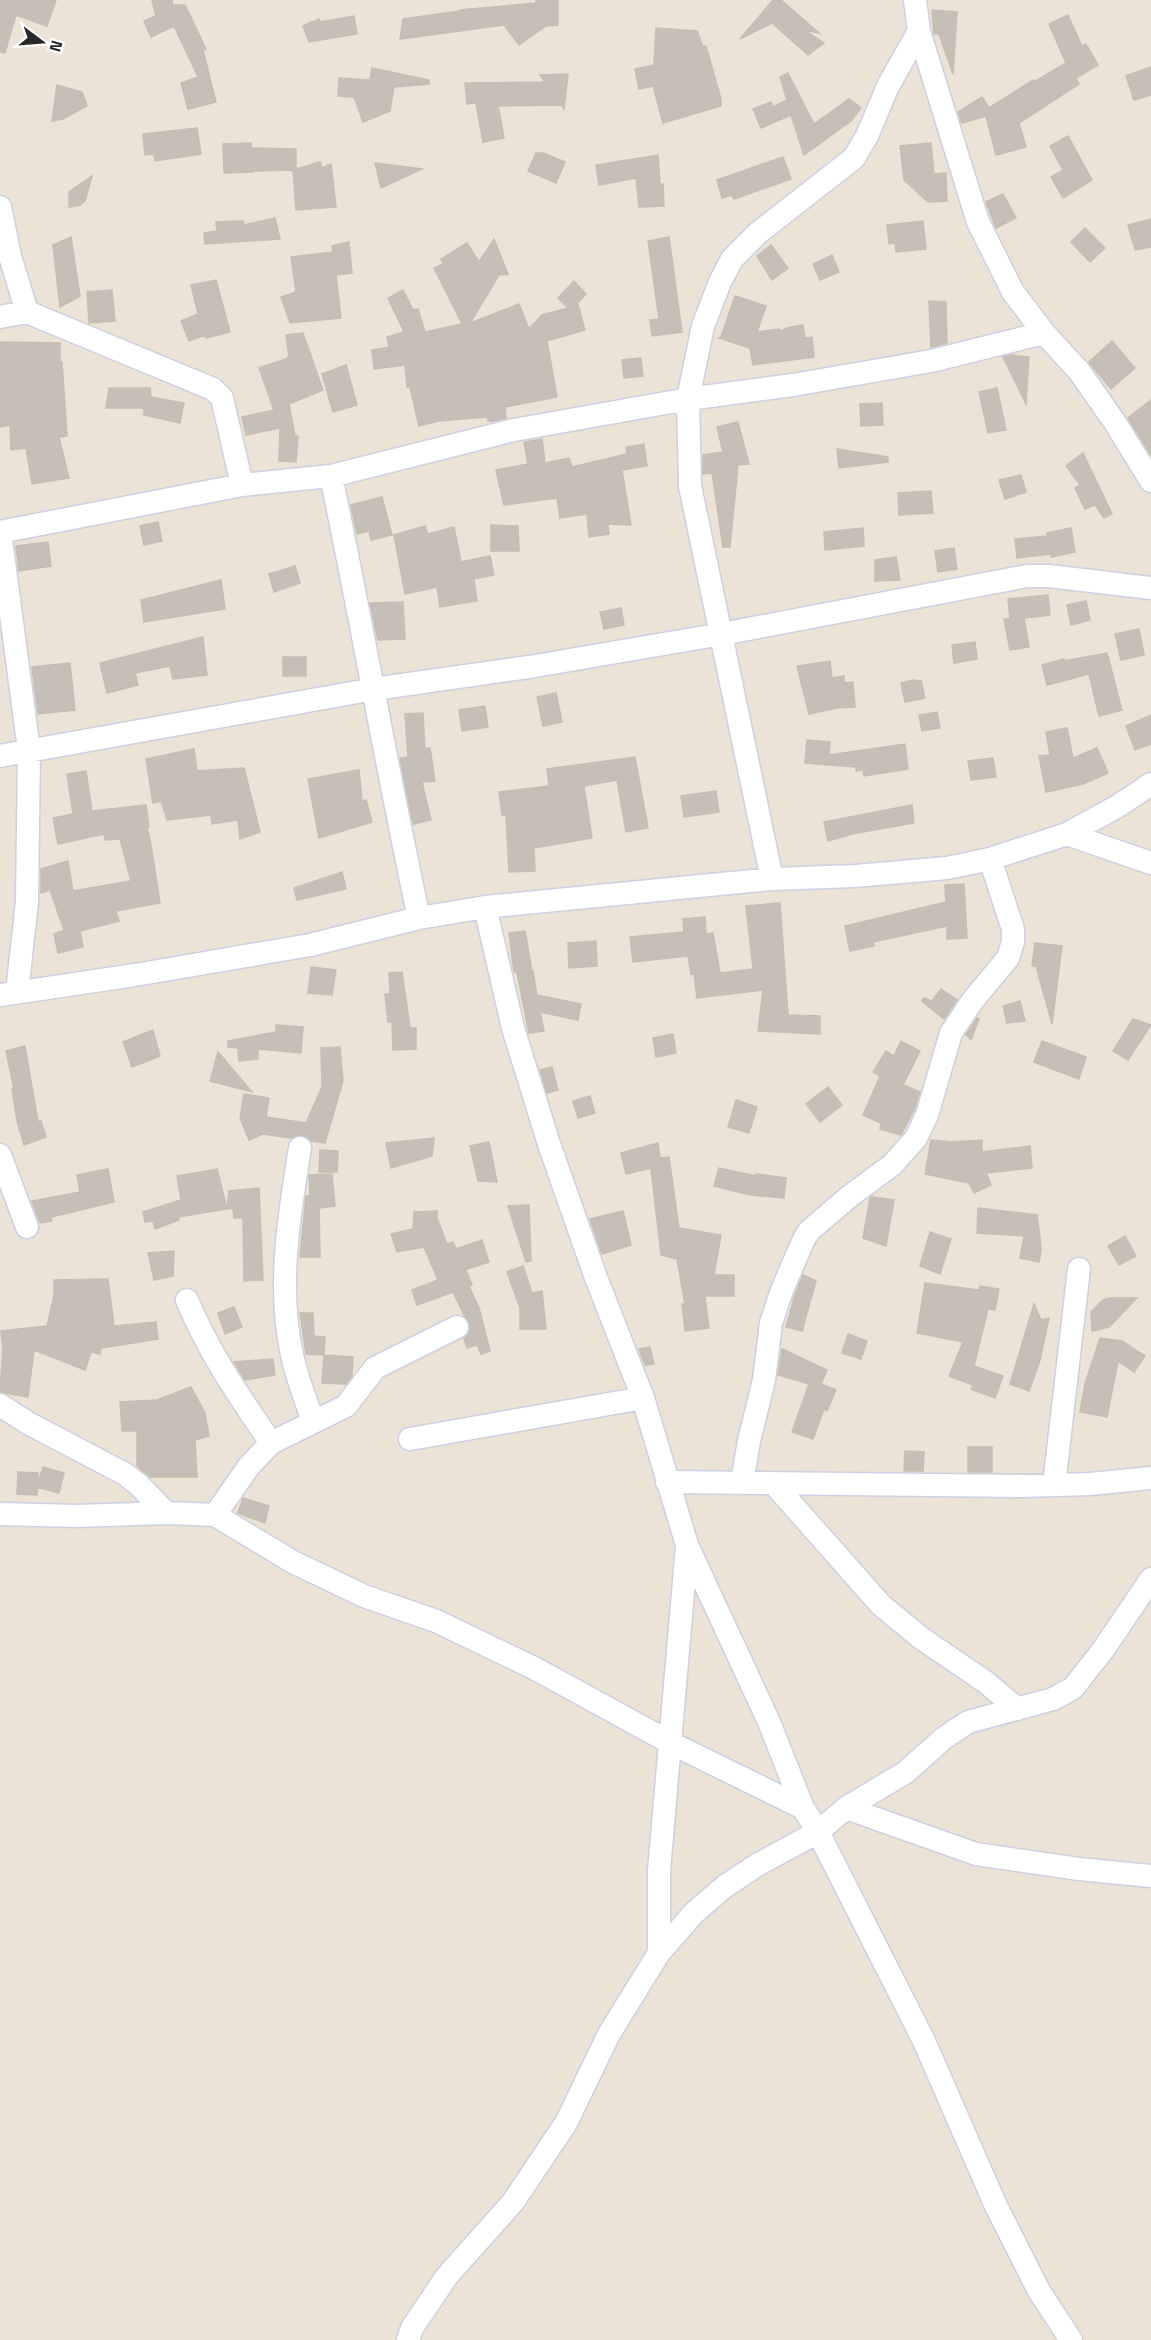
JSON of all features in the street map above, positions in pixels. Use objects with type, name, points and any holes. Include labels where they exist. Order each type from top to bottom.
[{"type":"street","points":[[915,0],[919,31],[978,222],[1012,292],[1078,371],[1110,415],[1151,481]]},
{"type":"street","points":[[772,879],[690,486],[687,399],[703,326],[720,282],[732,259],[758,233],[854,158],[867,136],[888,86],[919,31]]},
{"type":"street","points":[[0,207],[10,256],[27,312]]},
{"type":"street","points":[[0,316],[27,312],[213,389],[222,398],[242,485]]},
{"type":"street","points":[[1044,333],[931,361],[793,385],[687,399],[514,430],[331,476],[242,485],[0,532],[29,750],[27,902],[8,994],[310,945],[419,918],[485,906],[772,879],[865,876],[947,867],[990,859],[1067,834],[1118,806],[1151,784]]},
{"type":"street","points":[[331,476],[374,689],[396,814],[419,918]]},
{"type":"street","points":[[0,756],[374,689],[529,667],[722,634],[1027,576],[1049,576],[1151,588]]},
{"type":"street","points":[[1067,834],[1151,863]]},
{"type":"street","points":[[742,1482],[749,1441],[764,1380],[771,1323],[782,1290],[804,1239],[809,1231],[850,1196],[892,1165],[916,1138],[927,1115],[951,1033],[973,1000],[1008,958],[1013,942],[1012,929],[990,859]]},
{"type":"street","points":[[485,906],[513,1028],[549,1144],[595,1275],[643,1398],[687,1545],[769,1722],[803,1808],[818,1832],[924,2041],[996,2206],[1039,2291],[1071,2340]]},
{"type":"street","points":[[300,1148],[291,1202],[285,1303],[292,1355],[313,1422]]},
{"type":"street","points":[[0,1155],[27,1227]]},
{"type":"street","points":[[1054,1485],[1079,1269]]},
{"type":"street","points":[[187,1300],[202,1336],[228,1381],[271,1443]]},
{"type":"street","points":[[215,1515],[249,1466],[271,1443],[346,1406],[375,1368],[457,1327]]},
{"type":"street","points":[[410,1439],[643,1398]]},
{"type":"street","points":[[0,1405],[28,1423],[125,1474],[166,1513]]},
{"type":"street","points":[[667,1482],[742,1482],[775,1485],[1054,1485],[1151,1478]]},
{"type":"street","points":[[775,1485],[881,1605],[921,1638],[987,1683],[1017,1709]]},
{"type":"street","points":[[0,1514],[215,1515],[293,1562],[364,1596],[446,1625],[534,1668],[671,1743],[803,1808]]},
{"type":"street","points":[[659,1953],[659,1871],[687,1545]]},
{"type":"street","points":[[408,2340],[412,2328],[447,2276],[513,2202],[566,2122],[609,2034],[659,1953],[694,1913],[724,1887],[757,1865],[818,1832],[846,1808],[906,1772],[944,1738],[968,1722],[1053,1699],[1073,1688],[1103,1650],[1151,1579]]},
{"type":"street","points":[[846,1808],[976,1854],[1079,1869],[1151,1876]]},
{"type":"building","points":[[0,0],[56,0],[47,26],[16,15],[5,53],[0,52]]},
{"type":"building","points":[[152,0],[172,0],[173,5],[185,5],[206,49],[203,50],[216,102],[188,109],[181,83],[198,77],[174,26],[151,37],[144,21],[156,16]]},
{"type":"building","points":[[536,0],[558,0],[558,25],[546,26],[519,45],[504,25],[400,39],[403,19],[460,10],[536,3]]},
{"type":"building","points":[[773,0],[781,0],[819,33],[804,30],[824,43],[808,55],[772,23],[740,39]]},
{"type":"building","points":[[932,10],[957,12],[953,74],[939,34],[934,34]]},
{"type":"building","points":[[1068,15],[1082,46],[1086,44],[1098,65],[1076,78],[1079,84],[1019,123],[1026,147],[996,155],[986,116],[962,123],[958,112],[982,97],[989,108],[1033,80],[1034,82],[1066,63],[1049,24]]},
{"type":"building","points":[[354,16],[357,34],[309,42],[303,26],[319,19],[320,22]]},
{"type":"building","points":[[656,28],[697,31],[703,47],[706,46],[721,106],[663,123],[653,86],[639,89],[635,69],[654,65]]},
{"type":"building","points":[[1151,67],[1151,95],[1134,100],[1126,76]]},
{"type":"building","points":[[372,68],[429,80],[429,84],[394,87],[390,111],[363,122],[354,97],[338,96],[339,78],[370,80]]},
{"type":"building","points":[[788,73],[814,124],[849,99],[861,108],[851,121],[804,155],[791,115],[761,128],[753,109],[771,102],[773,107],[787,100],[780,77]]},
{"type":"building","points":[[568,74],[564,109],[562,105],[498,106],[504,138],[483,142],[476,103],[467,104],[465,83],[545,82],[540,75]]},
{"type":"building","points":[[57,85],[82,92],[87,106],[63,119],[52,121]]},
{"type":"building","points":[[197,128],[201,154],[155,161],[154,154],[145,155],[143,134]]},
{"type":"building","points":[[1068,136],[1092,180],[1063,198],[1051,177],[1063,170],[1050,146]]},
{"type":"building","points":[[251,143],[251,148],[296,149],[296,169],[320,162],[322,168],[331,164],[336,207],[296,210],[293,170],[224,173],[223,144]]},
{"type":"building","points":[[931,143],[934,174],[946,173],[947,201],[928,202],[904,180],[900,146]]},
{"type":"building","points":[[536,153],[543,153],[565,162],[556,183],[528,171]]},
{"type":"building","points":[[658,155],[664,206],[639,207],[636,178],[599,185],[596,165]]},
{"type":"building","points":[[783,157],[791,179],[734,199],[732,195],[722,198],[717,180]]},
{"type":"building","points":[[375,163],[422,169],[381,188]]},
{"type":"building","points":[[92,176],[85,201],[80,205],[69,207],[69,192]]},
{"type":"building","points":[[1003,194],[1016,218],[996,228],[986,202]]},
{"type":"building","points":[[275,218],[280,239],[205,244],[204,233],[217,231],[216,222],[243,221],[244,225]]},
{"type":"building","points":[[1151,219],[1151,247],[1135,250],[1128,225]]},
{"type":"building","points":[[923,221],[926,249],[896,252],[895,243],[889,244],[887,225]]},
{"type":"building","points":[[1085,228],[1105,248],[1090,262],[1071,242]]},
{"type":"building","points":[[71,237],[80,296],[60,307],[53,245]]},
{"type":"building","points":[[669,237],[682,332],[652,336],[650,320],[659,319],[648,241]]},
{"type":"building","points":[[494,239],[508,274],[499,275],[470,323],[519,304],[529,329],[542,315],[568,308],[558,298],[574,281],[586,294],[575,306],[578,305],[585,330],[547,341],[557,397],[505,407],[506,418],[495,421],[488,421],[488,417],[438,421],[419,426],[410,387],[407,387],[405,365],[374,369],[372,350],[389,347],[387,337],[404,332],[388,298],[403,290],[413,310],[418,309],[425,332],[462,324],[434,268],[443,264],[441,259],[467,243],[479,262]]},
{"type":"building","points":[[349,242],[352,273],[336,275],[341,318],[290,323],[281,297],[296,292],[291,257],[333,252],[332,246]]},
{"type":"building","points":[[771,245],[788,268],[772,280],[757,256]]},
{"type":"building","points":[[832,255],[839,272],[820,280],[813,264]]},
{"type":"building","points":[[216,280],[230,332],[206,338],[205,335],[189,341],[181,321],[198,314],[191,285]]},
{"type":"building","points":[[112,290],[115,321],[89,323],[87,292]]},
{"type":"building","points":[[735,296],[766,306],[757,332],[779,329],[781,331],[803,325],[805,338],[812,337],[814,357],[753,365],[750,348],[719,338]]},
{"type":"building","points":[[929,301],[946,302],[947,343],[931,347]]},
{"type":"building","points":[[303,333],[323,390],[289,404],[295,436],[298,436],[296,462],[279,461],[280,428],[246,435],[242,417],[274,410],[259,368],[286,359],[289,356],[286,335]]},
{"type":"building","points":[[1112,341],[1135,368],[1111,389],[1089,362]]},
{"type":"building","points":[[0,342],[60,343],[67,436],[59,437],[69,478],[32,484],[26,448],[11,450],[10,425],[0,427]]},
{"type":"building","points":[[1010,355],[1029,357],[1026,404],[1003,357]]},
{"type":"building","points":[[641,358],[643,376],[624,378],[622,360]]},
{"type":"building","points":[[346,365],[357,405],[333,412],[322,374]]},
{"type":"building","points":[[109,388],[150,388],[151,397],[184,403],[180,423],[144,415],[144,408],[106,408]]},
{"type":"building","points":[[997,388],[1006,430],[988,433],[979,392]]},
{"type":"building","points":[[1151,400],[1151,455],[1128,418]]},
{"type":"building","points":[[882,403],[883,425],[861,426],[860,404]]},
{"type":"building","points":[[738,422],[749,464],[738,465],[730,547],[723,547],[712,473],[703,474],[703,455],[723,452],[717,427]]},
{"type":"building","points":[[542,439],[545,463],[569,458],[572,467],[627,454],[626,447],[644,444],[647,466],[622,470],[631,525],[608,524],[609,534],[589,537],[587,514],[560,518],[557,498],[504,505],[496,470],[528,464],[524,442]]},
{"type":"building","points":[[837,449],[888,457],[888,462],[839,468]]},
{"type":"building","points":[[1083,453],[1112,514],[1104,518],[1095,505],[1085,509],[1075,488],[1080,485],[1066,466]]},
{"type":"building","points":[[1021,475],[1026,492],[1005,499],[999,480]]},
{"type":"building","points":[[931,491],[933,513],[899,515],[898,493]]},
{"type":"building","points":[[382,497],[392,535],[371,540],[369,531],[357,534],[351,505]]},
{"type":"building","points":[[158,522],[162,541],[144,545],[140,526]]},
{"type":"building","points":[[491,525],[518,526],[519,551],[491,551]]},
{"type":"building","points":[[425,526],[428,534],[454,527],[461,562],[490,556],[494,575],[474,579],[477,601],[440,607],[437,587],[405,594],[394,535]]},
{"type":"building","points":[[863,528],[864,546],[825,550],[824,532]]},
{"type":"building","points":[[1071,528],[1075,552],[1051,557],[1051,554],[1017,558],[1015,539],[1047,536],[1047,533]]},
{"type":"building","points":[[48,542],[51,566],[19,571],[16,546]]},
{"type":"building","points":[[954,548],[957,569],[938,572],[935,551]]},
{"type":"building","points":[[896,557],[900,580],[875,581],[875,560]]},
{"type":"building","points":[[295,566],[300,583],[274,592],[269,574]]},
{"type":"building","points":[[221,580],[225,609],[144,622],[141,600]]},
{"type":"building","points":[[1048,595],[1050,615],[1024,618],[1029,647],[1010,650],[1004,619],[1010,619],[1008,599]]},
{"type":"building","points":[[1086,601],[1090,620],[1071,625],[1067,605]]},
{"type":"building","points":[[403,602],[405,639],[378,640],[370,603]]},
{"type":"building","points":[[621,608],[624,625],[604,629],[600,612]]},
{"type":"building","points":[[1139,629],[1144,655],[1121,660],[1115,634]]},
{"type":"building","points":[[203,637],[207,675],[173,679],[170,666],[135,673],[138,685],[107,693],[100,663]]},
{"type":"building","points":[[975,642],[977,659],[954,663],[952,645]]},
{"type":"building","points":[[1107,653],[1122,710],[1099,716],[1089,674],[1047,685],[1042,665],[1064,659],[1064,661]]},
{"type":"building","points":[[283,657],[306,657],[306,676],[283,676]]},
{"type":"building","points":[[830,661],[832,678],[844,676],[844,683],[853,682],[855,707],[809,714],[797,666]]},
{"type":"building","points":[[70,663],[75,710],[38,714],[32,667]]},
{"type":"building","points":[[921,681],[925,698],[905,702],[901,683]]},
{"type":"building","points":[[556,693],[562,722],[543,726],[537,697]]},
{"type":"building","points":[[485,706],[488,727],[462,731],[459,710]]},
{"type":"building","points":[[937,712],[940,728],[922,731],[919,715]]},
{"type":"building","points":[[423,713],[425,749],[430,748],[435,781],[422,782],[431,820],[413,824],[400,758],[408,757],[405,714]]},
{"type":"building","points":[[1151,715],[1151,744],[1135,750],[1126,726]]},
{"type":"building","points":[[1067,728],[1073,758],[1097,748],[1108,773],[1083,784],[1046,792],[1039,756],[1050,755],[1046,732]]},
{"type":"building","points":[[807,740],[830,742],[829,755],[905,744],[908,769],[864,776],[863,770],[856,771],[856,767],[805,763]]},
{"type":"building","points":[[194,749],[197,771],[244,768],[260,832],[240,839],[238,820],[212,824],[211,815],[167,820],[161,801],[153,803],[146,759]]},
{"type":"building","points":[[635,757],[648,828],[626,832],[617,780],[584,786],[592,838],[534,848],[535,871],[509,872],[506,815],[502,815],[499,792],[549,786],[547,769]]},
{"type":"building","points":[[993,758],[996,777],[971,780],[968,761]]},
{"type":"building","points":[[359,770],[362,801],[366,800],[372,822],[319,838],[308,779]]},
{"type":"building","points":[[86,771],[92,811],[146,805],[149,827],[147,827],[160,903],[116,911],[119,921],[80,931],[83,947],[58,953],[54,934],[64,930],[50,890],[41,893],[41,869],[68,861],[73,891],[131,881],[120,839],[105,840],[104,834],[58,844],[53,818],[73,814],[67,774]]},
{"type":"building","points":[[716,791],[719,812],[684,817],[681,796]]},
{"type":"building","points":[[912,805],[914,823],[852,834],[828,841],[824,822]]},
{"type":"building","points":[[342,872],[346,889],[297,900],[294,888]]},
{"type":"building","points":[[964,884],[967,938],[947,939],[947,926],[873,942],[874,946],[850,951],[845,926],[946,902],[945,885]]},
{"type":"building","points":[[780,903],[788,1015],[820,1016],[820,1034],[758,1031],[763,990],[697,998],[694,973],[691,974],[688,956],[633,962],[630,937],[684,932],[683,919],[705,917],[706,934],[713,933],[720,973],[753,969],[746,906]]},
{"type":"building","points":[[525,931],[532,971],[514,972],[509,933]]},
{"type":"building","points":[[596,941],[597,966],[569,968],[568,943]]},
{"type":"building","points":[[1035,943],[1062,946],[1052,1024],[1036,966],[1032,966]]},
{"type":"building","points":[[311,967],[336,970],[332,995],[308,993]]},
{"type":"building","points":[[533,971],[537,995],[581,1004],[578,1020],[540,1012],[544,1031],[529,1033],[517,973]]},
{"type":"building","points":[[402,972],[410,1028],[416,1028],[416,1049],[393,1050],[392,1022],[388,1022],[385,994],[390,994],[389,973]]},
{"type":"building","points":[[941,989],[957,1000],[944,1019],[922,1001],[924,998],[932,1001]]},
{"type":"building","points":[[1020,1001],[1025,1021],[1007,1023],[1003,1006]]},
{"type":"building","points":[[977,1018],[979,1019],[971,1040],[966,1035]]},
{"type":"building","points":[[1133,1019],[1151,1025],[1128,1060],[1113,1051]]},
{"type":"building","points":[[276,1025],[303,1027],[301,1053],[258,1049],[258,1059],[239,1061],[238,1048],[228,1047],[228,1041],[276,1032]]},
{"type":"building","points":[[153,1030],[160,1056],[132,1067],[123,1042]]},
{"type":"building","points":[[673,1034],[676,1053],[656,1057],[653,1038]]},
{"type":"building","points":[[901,1041],[920,1051],[903,1085],[920,1092],[901,1135],[880,1129],[881,1123],[863,1115],[880,1076],[873,1072],[886,1051],[894,1056]]},
{"type":"building","points":[[1042,1041],[1086,1057],[1079,1079],[1034,1062]]},
{"type":"building","points":[[25,1046],[38,1122],[41,1121],[46,1137],[24,1145],[17,1121],[12,1089],[14,1089],[6,1051]]},
{"type":"building","points":[[340,1047],[343,1081],[325,1143],[311,1141],[302,1135],[291,1138],[263,1134],[249,1140],[240,1118],[244,1094],[269,1098],[266,1117],[306,1123],[322,1087],[321,1048]]},
{"type":"building","points":[[218,1052],[252,1092],[210,1081]]},
{"type":"building","points":[[552,1067],[558,1090],[547,1093],[540,1070]]},
{"type":"building","points":[[828,1087],[842,1105],[820,1122],[806,1104]]},
{"type":"building","points":[[590,1096],[595,1113],[578,1118],[573,1101]]},
{"type":"building","points":[[736,1100],[757,1107],[749,1133],[728,1127]]},
{"type":"building","points":[[434,1138],[432,1156],[391,1168],[386,1143]]},
{"type":"building","points":[[931,1140],[951,1142],[982,1140],[982,1152],[1030,1146],[1032,1168],[986,1173],[991,1185],[974,1193],[969,1183],[925,1174]]},
{"type":"building","points":[[489,1142],[497,1182],[478,1181],[470,1146]]},
{"type":"building","points":[[658,1143],[660,1158],[669,1157],[679,1228],[721,1235],[714,1275],[734,1275],[734,1296],[705,1296],[709,1328],[685,1331],[682,1304],[685,1304],[677,1259],[661,1255],[651,1168],[626,1174],[621,1153]]},
{"type":"building","points":[[320,1150],[338,1151],[337,1172],[319,1172]]},
{"type":"building","points":[[719,1168],[756,1176],[756,1174],[786,1178],[784,1198],[750,1195],[714,1186]]},
{"type":"building","points":[[108,1169],[114,1202],[51,1217],[52,1221],[40,1223],[32,1201],[80,1192],[77,1175]]},
{"type":"building","points":[[217,1169],[227,1209],[178,1217],[179,1220],[155,1229],[153,1221],[145,1222],[143,1212],[181,1200],[177,1176]]},
{"type":"building","points":[[332,1174],[335,1206],[319,1208],[320,1257],[300,1257],[306,1196],[310,1196],[309,1175]]},
{"type":"building","points":[[259,1188],[263,1280],[244,1281],[243,1218],[234,1218],[233,1208],[227,1209],[229,1191]]},
{"type":"building","points":[[872,1197],[894,1200],[886,1246],[863,1238]]},
{"type":"building","points":[[529,1205],[531,1261],[526,1262],[508,1206]]},
{"type":"building","points":[[978,1208],[1037,1215],[1040,1238],[1026,1237],[1040,1239],[1039,1262],[1020,1258],[1024,1236],[977,1233]]},
{"type":"building","points":[[437,1211],[437,1218],[447,1244],[453,1242],[456,1249],[482,1240],[489,1262],[461,1271],[466,1270],[472,1285],[469,1286],[479,1308],[490,1351],[481,1354],[477,1345],[467,1348],[464,1338],[470,1328],[469,1322],[453,1292],[417,1305],[412,1290],[438,1280],[424,1247],[397,1252],[391,1234],[413,1229],[414,1212]]},
{"type":"building","points":[[623,1211],[631,1245],[602,1254],[590,1219]]},
{"type":"building","points":[[930,1232],[951,1239],[940,1274],[920,1266]]},
{"type":"building","points":[[1125,1236],[1136,1256],[1119,1265],[1108,1246]]},
{"type":"building","points":[[174,1251],[173,1276],[154,1280],[148,1253]]},
{"type":"building","points":[[523,1266],[532,1293],[542,1291],[546,1329],[520,1329],[520,1308],[507,1272]]},
{"type":"building","points":[[803,1275],[816,1281],[802,1331],[786,1327]]},
{"type":"building","points":[[108,1279],[114,1326],[156,1322],[158,1339],[101,1348],[100,1354],[91,1352],[85,1370],[34,1350],[28,1397],[0,1392],[3,1349],[1,1331],[47,1326],[54,1296],[54,1280]]},
{"type":"building","points":[[925,1283],[979,1290],[980,1286],[999,1289],[995,1310],[988,1309],[974,1366],[1003,1376],[995,1398],[971,1389],[973,1385],[949,1376],[963,1342],[917,1333]]},
{"type":"building","points":[[1137,1298],[1109,1327],[1092,1331],[1091,1312],[1103,1300]]},
{"type":"building","points":[[1034,1304],[1041,1320],[1049,1318],[1040,1360],[1029,1391],[1010,1384]]},
{"type":"building","points":[[234,1307],[242,1327],[225,1334],[218,1313]]},
{"type":"building","points":[[300,1313],[313,1313],[314,1336],[325,1337],[324,1355],[306,1354]]},
{"type":"building","points":[[848,1334],[867,1341],[861,1359],[842,1353]]},
{"type":"building","points":[[1100,1338],[1122,1341],[1145,1356],[1134,1372],[1118,1361],[1107,1417],[1080,1412],[1085,1384]]},
{"type":"building","points":[[650,1347],[654,1364],[645,1365],[639,1349]]},
{"type":"building","points":[[782,1349],[827,1370],[821,1384],[836,1390],[827,1411],[824,1409],[813,1439],[792,1432],[809,1384],[778,1375]]},
{"type":"building","points":[[324,1355],[353,1357],[352,1376],[346,1384],[322,1383]]},
{"type":"building","points":[[273,1359],[275,1375],[245,1380],[234,1362]]},
{"type":"building","points":[[191,1387],[205,1413],[209,1436],[195,1440],[197,1477],[150,1477],[137,1466],[137,1431],[122,1431],[120,1402],[157,1400]]},
{"type":"building","points":[[968,1447],[992,1447],[992,1472],[968,1472]]},
{"type":"building","points":[[905,1451],[924,1452],[923,1471],[904,1471]]},
{"type":"building","points":[[43,1467],[64,1473],[59,1493],[37,1487]]},
{"type":"building","points":[[18,1472],[38,1473],[37,1495],[17,1494]]},
{"type":"building","points":[[243,1498],[269,1506],[265,1523],[238,1513]]}]
